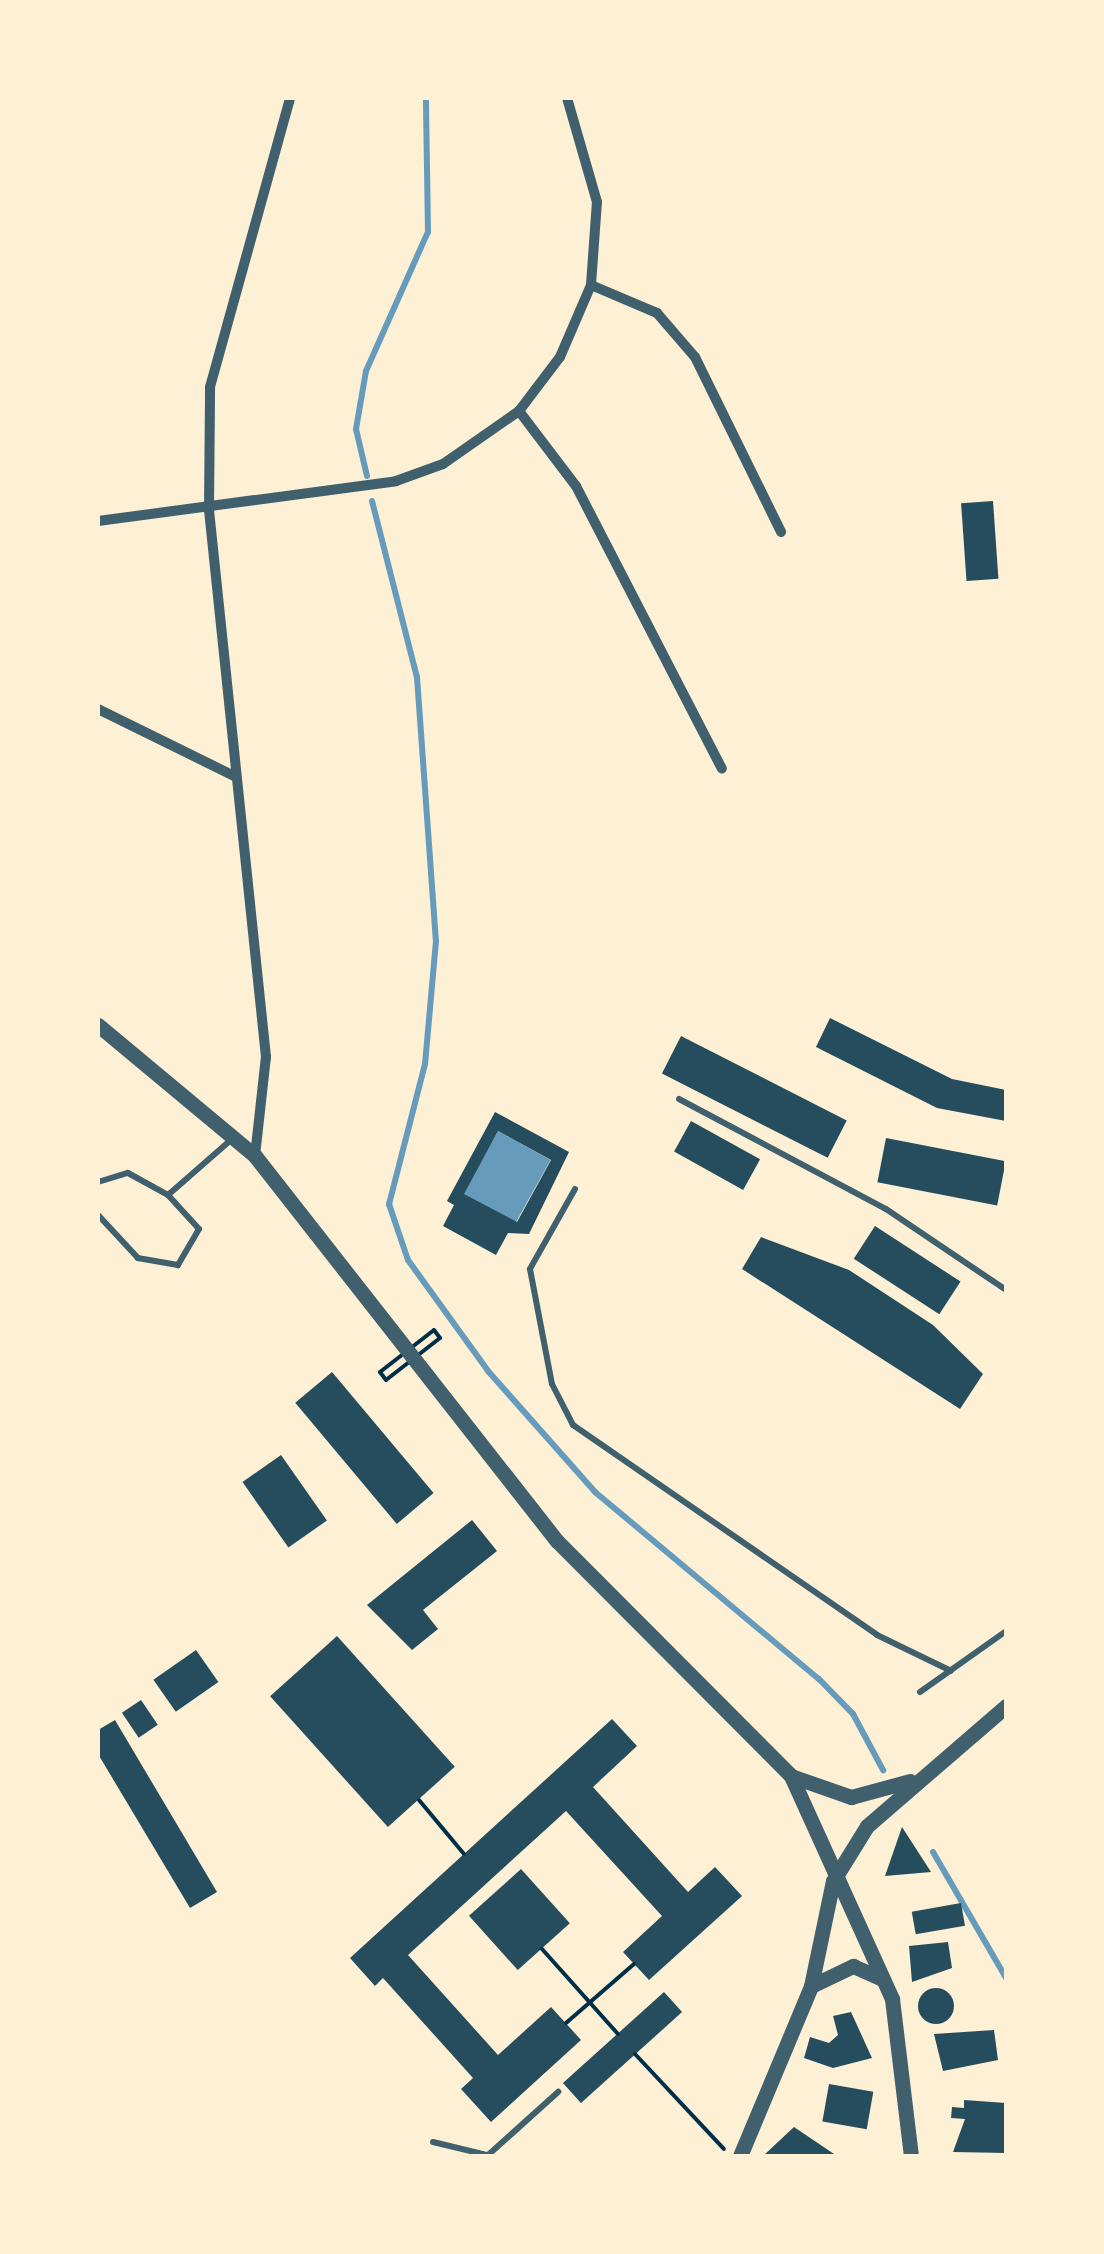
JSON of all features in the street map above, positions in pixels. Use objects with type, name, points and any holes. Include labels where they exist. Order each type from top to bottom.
[{"type":"street","points":[[255,1156],[266,1057],[209,510],[210,387],[290,98]]},
{"type":"street","points":[[98,521],[209,510],[396,481],[456,456],[519,411],[560,357],[591,285],[596,202],[567,98]]},
{"type":"street","points":[[591,285],[658,313],[695,357],[781,532]]},
{"type":"street","points":[[519,411],[576,486],[722,769]]},
{"type":"street","points":[[98,709],[236,777]]},
{"type":"street","points":[[98,1026],[255,1156],[557,1541],[791,1776],[822,1828],[833,1881],[882,1981],[902,2034],[911,2156]]},
{"type":"street","points":[[740,2156],[810,1986],[833,1881],[868,1826],[924,1773],[1006,1706]]},
{"type":"street","points":[[791,1776],[864,1797],[924,1773]]},
{"type":"street","points":[[810,1986],[853,1966],[882,1981]]},
{"type":"lane","points":[[678,1099],[886,1209],[1006,1290]]},
{"type":"lane","points":[[168,1195],[234,1138]]},
{"type":"lane","points":[[98,1182],[128,1172],[168,1195],[198,1229],[178,1266],[138,1258],[98,1215]]},
{"type":"lane","points":[[575,1189],[530,1270],[552,1384],[573,1426],[877,1634],[951,1670]]},
{"type":"lane","points":[[920,1692],[1006,1631]]},
{"type":"lane","points":[[432,2142],[488,2156],[558,2092]]},
{"type":"path","points":[[419,1800],[464,1854]]},
{"type":"path","points":[[542,1948],[618,2034]]},
{"type":"path","points":[[566,2024],[634,1964]]},
{"type":"path","points":[[636,2054],[732,2156]]},
{"type":"water","points":[[498,1131],[550,1160],[516,1223],[463,1194]]},
{"type":"building","points":[[993,501],[998,579],[967,581],[961,503]]},
{"type":"building","points":[[830,1018],[952,1079],[1006,1090],[1006,1121],[937,1108],[816,1047]]},
{"type":"building","points":[[681,1036],[847,1120],[828,1158],[662,1073]]},
{"type":"building","points":[[495,1112],[569,1152],[529,1234],[508,1233],[496,1255],[443,1226],[454,1205],[447,1201]],"holes":[[[498,1131],[551,1160],[517,1222],[464,1194]]]},
{"type":"building","points":[[691,1121],[760,1159],[743,1190],[674,1152]]},
{"type":"building","points":[[886,1138],[1006,1161],[997,1205],[877,1182]]},
{"type":"building","points":[[875,1226],[961,1282],[939,1314],[854,1259]]},
{"type":"building","points":[[761,1237],[849,1270],[933,1325],[983,1374],[960,1409],[742,1269]]},
{"type":"building","points":[[332,1372],[434,1493],[397,1524],[295,1403]]},
{"type":"building","points":[[281,1455],[327,1521],[288,1547],[242,1482]]},
{"type":"building","points":[[472,1520],[497,1551],[423,1610],[438,1629],[412,1650],[367,1605]]},
{"type":"building","points":[[337,1636],[455,1767],[388,1827],[270,1696]]},
{"type":"building","points":[[196,1650],[218,1682],[176,1712],[153,1680]]},
{"type":"building","points":[[141,1700],[158,1725],[139,1738],[122,1713]]},
{"type":"building","points":[[612,1719],[637,1746],[593,1787],[688,1892],[715,1867],[742,1896],[649,1980],[623,1952],[662,1916],[566,1811],[408,1955],[498,2055],[551,2007],[581,2040],[491,2122],[461,2089],[473,2078],[383,1978],[375,1986],[350,1958]]},
{"type":"building","points":[[115,1720],[217,1892],[190,1908],[98,1754],[98,1730]]},
{"type":"building","points":[[902,1827],[931,1872],[885,1876]]},
{"type":"building","points":[[521,1869],[570,1923],[518,1970],[469,1916]]},
{"type":"building","points":[[961,1903],[965,1926],[916,1934],[912,1912]]},
{"type":"building","points":[[948,1942],[952,1968],[912,1982],[909,1946]]},
{"type":"building","points":[[936,1988],[949,1993],[954,2006],[949,2019],[936,2024],[923,2019],[918,2006],[923,1993]]},
{"type":"building","points":[[664,1992],[682,2012],[581,2103],[563,2083]]},
{"type":"building","points":[[851,2012],[872,2058],[833,2068],[804,2058],[810,2037],[829,2043],[838,2035],[833,2016]]},
{"type":"building","points":[[994,2030],[998,2060],[943,2071],[934,2034]]},
{"type":"building","points":[[829,2084],[873,2092],[867,2129],[822,2121]]},
{"type":"building","points":[[964,2100],[1006,2103],[1006,2153],[953,2152],[965,2119],[951,2118],[952,2107],[964,2108]]},
{"type":"building","points":[[794,2127],[837,2156],[763,2156]]},
{"type":"waterway","points":[[367,476],[356,429],[366,371],[428,232],[426,98]]},
{"type":"waterway","points":[[372,501],[417,677],[436,941],[425,1064],[389,1204],[408,1260],[488,1371],[595,1492],[819,1679],[853,1714],[883,1770]]},
{"type":"waterway","points":[[933,1852],[1006,1978]]}]
